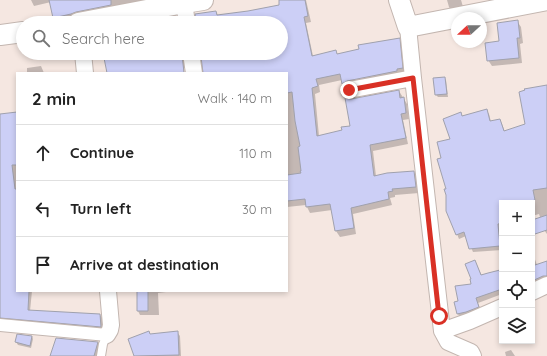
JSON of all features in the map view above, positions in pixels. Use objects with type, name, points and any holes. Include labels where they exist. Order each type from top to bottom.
[{"type":"street","points":[[399,0],[408,27],[445,337]]},
{"type":"street","points":[[408,27],[547,0]]},
{"type":"street","points":[[115,16],[193,1],[189,16]]},
{"type":"street","points":[[0,35],[16,33]]},
{"type":"street","points":[[84,60],[85,72]]},
{"type":"street","points":[[192,60],[194,72]]},
{"type":"street","points":[[349,90],[413,78]]},
{"type":"street","points":[[535,291],[547,285]]},
{"type":"street","points":[[0,325],[107,335],[111,325],[108,292]]},
{"type":"street","points":[[445,337],[470,321],[499,307]]},
{"type":"street","points":[[445,337],[471,352],[473,356]]},
{"type":"lane","points":[[101,356],[103,344],[107,335]]},
{"type":"building","points":[[49,0],[111,0],[111,5],[62,16],[53,16]]},
{"type":"building","points":[[279,0],[305,0],[308,16],[304,17],[312,56],[336,50],[337,54],[359,49],[358,45],[400,38],[403,68],[397,69],[397,71],[347,81],[342,84],[340,74],[316,79],[318,86],[312,88],[317,136],[342,130],[341,127],[350,126],[345,98],[351,99],[399,90],[400,98],[404,97],[406,113],[401,114],[406,138],[370,145],[374,176],[387,173],[414,171],[416,187],[392,189],[393,191],[388,192],[389,199],[351,208],[354,228],[335,231],[330,204],[306,207],[305,199],[288,201],[288,175],[301,173],[301,171],[298,147],[300,146],[295,121],[292,92],[288,93],[288,72],[203,72],[201,60],[288,60],[288,16],[195,16],[195,14],[216,11],[217,15],[279,5]]},
{"type":"building","points":[[518,20],[520,38],[517,38],[519,58],[487,61],[486,48],[487,48],[487,43],[499,41],[497,23]]},
{"type":"building","points":[[104,60],[183,60],[184,72],[107,72]]},
{"type":"building","points":[[445,77],[447,94],[435,95],[433,78]]},
{"type":"building","points":[[547,85],[547,188],[533,190],[535,200],[499,200],[499,246],[469,249],[464,232],[456,235],[446,211],[446,195],[444,189],[446,189],[437,159],[441,158],[437,142],[450,139],[443,119],[461,112],[462,116],[487,109],[490,121],[500,119],[504,131],[525,124],[519,92],[525,90],[524,89]]},
{"type":"building","points":[[16,112],[16,165],[12,165],[16,189],[16,292],[29,292],[28,310],[100,314],[101,327],[0,318],[0,114]]},
{"type":"building","points":[[547,215],[547,230],[535,234],[535,219]]},
{"type":"building","points":[[475,260],[481,275],[499,270],[499,290],[476,298],[479,307],[457,314],[454,302],[458,301],[455,286],[471,284],[471,279],[465,264]]},
{"type":"building","points":[[547,261],[547,276],[535,280],[535,265]]},
{"type":"building","points":[[137,292],[148,292],[148,311],[137,311]]},
{"type":"building","points":[[149,331],[150,334],[178,331],[179,355],[134,356],[128,339]]},
{"type":"building","points":[[17,334],[32,336],[30,346],[15,342]]},
{"type":"building","points":[[56,338],[98,342],[94,356],[50,356]]},
{"type":"route","points":[[349,90],[413,78],[439,316]]}]
